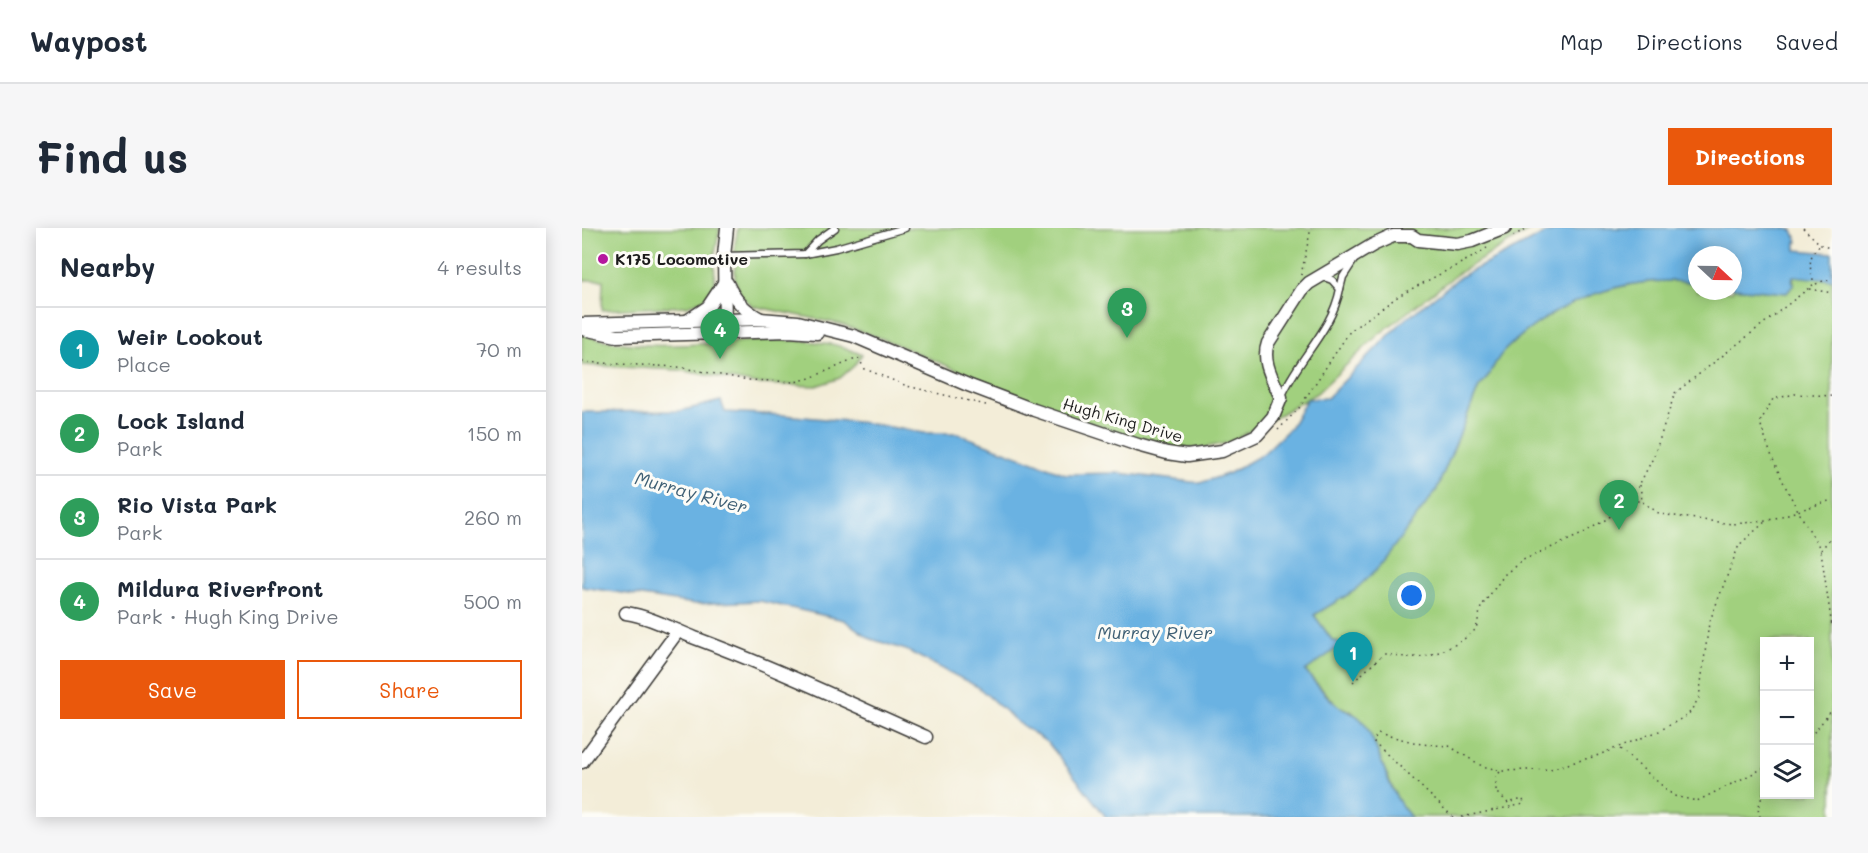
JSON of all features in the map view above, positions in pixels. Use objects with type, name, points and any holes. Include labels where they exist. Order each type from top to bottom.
[{"type":"street","points":[[725,327],[724,256],[727,228]]},
{"type":"street","points":[[1281,398],[1265,359],[1265,350],[1302,290],[1321,275],[1393,236],[1412,236],[1418,240],[1457,244],[1506,234]]},
{"type":"street","points":[[725,279],[740,305],[762,319]]},
{"type":"street","points":[[686,322],[708,307],[718,294],[725,279]]},
{"type":"street","name":"Hugh King Drive","points":[[582,328],[617,336],[725,327],[762,319],[798,322],[854,336],[996,396],[1138,445],[1187,456],[1222,451],[1257,435],[1273,417],[1281,398]]},
{"type":"street","name":"Hugh King Drive","points":[[582,324],[686,322],[854,336]]},
{"type":"street","points":[[626,613],[644,616],[748,657],[926,737]]},
{"type":"street","points":[[582,762],[678,631]]},
{"type":"lane","points":[[806,254],[818,240],[835,228]]},
{"type":"lane","points":[[724,256],[806,254],[836,248],[905,228]]},
{"type":"lane","points":[[1281,398],[1334,312],[1343,277],[1359,255]]},
{"type":"lane","points":[[1321,275],[1332,280],[1340,289]]},
{"type":"path","points":[[1302,290],[1300,277],[1311,228]]},
{"type":"path","points":[[1506,234],[1528,228]]},
{"type":"path","points":[[1803,228],[1821,245],[1832,249]]},
{"type":"path","points":[[1273,434],[1299,408],[1350,331],[1400,295],[1492,245]]},
{"type":"path","points":[[1814,284],[1809,265],[1814,251],[1821,245]]},
{"type":"path","points":[[1353,682],[1384,654],[1408,657],[1432,654],[1452,646],[1476,629],[1480,607],[1505,574],[1522,561],[1580,535],[1630,501],[1654,456],[1676,393],[1814,284],[1825,280],[1832,281]]},
{"type":"path","points":[[1808,289],[1832,293]]},
{"type":"path","points":[[582,362],[678,368],[748,380],[795,382],[858,358],[865,369],[907,386],[993,407]]},
{"type":"path","points":[[1832,396],[1795,394],[1773,399],[1760,422],[1765,440],[1797,510],[1821,550],[1832,627]]},
{"type":"path","points":[[1640,483],[1642,502]]},
{"type":"path","points":[[1630,501],[1642,502],[1660,514],[1732,524],[1766,521],[1832,500]]},
{"type":"path","points":[[1453,817],[1373,741],[1378,733],[1420,744],[1449,746],[1482,766],[1502,771],[1550,769],[1619,748],[1659,731],[1688,715],[1699,698],[1709,623],[1739,545],[1766,521]]},
{"type":"path","points":[[1821,550],[1832,536]]},
{"type":"path","points":[[1814,731],[1832,710]]},
{"type":"path","points":[[1619,748],[1674,796],[1697,801],[1760,770]]},
{"type":"path","points":[[1462,817],[1524,804],[1523,799],[1508,803],[1496,791],[1496,776],[1502,771]]},
{"type":"path","points":[[1760,817],[1758,809],[1761,799]]},
{"type":"green space","points":[[582,228],[720,228],[714,257],[715,286],[706,299],[687,306],[602,310],[603,280],[582,280]]},
{"type":"green space","points":[[738,228],[1533,228],[1457,274],[1378,335],[1317,393],[1227,443],[1196,449],[1154,445],[1047,408],[886,340],[840,324],[753,306],[741,296],[735,279],[735,244]]},
{"type":"green space","points":[[1793,275],[1832,280],[1832,817],[1411,817],[1400,805],[1366,726],[1351,711],[1338,706],[1305,671],[1343,644],[1332,640],[1314,615],[1354,591],[1436,491],[1479,387],[1505,350],[1547,317],[1594,294],[1644,282],[1688,282],[1688,300],[1742,300],[1742,289],[1787,293],[1794,283]]},
{"type":"green space","points":[[582,334],[612,342],[643,345],[800,341],[831,344],[862,354],[855,365],[840,378],[816,386],[757,384],[679,370],[582,365]]},
{"type":"water","name":"Murray River","points":[[1567,228],[1779,228],[1793,230],[1798,242],[1796,242],[1796,250],[1832,253],[1832,280],[1793,276],[1792,282],[1794,283],[1787,293],[1742,289],[1742,246],[1688,246],[1688,282],[1644,282],[1594,294],[1547,317],[1501,355],[1479,387],[1436,491],[1377,569],[1354,591],[1314,615],[1332,640],[1343,644],[1305,671],[1341,708],[1363,721],[1372,737],[1396,797],[1411,817],[1106,817],[1049,744],[1016,721],[978,687],[906,650],[871,639],[844,620],[760,601],[695,604],[582,587],[582,412],[680,411],[721,401],[725,412],[868,423],[924,433],[956,433],[1066,474],[1119,473],[1200,483],[1230,473],[1263,454],[1290,428],[1307,399],[1327,398],[1402,322],[1460,277],[1546,233]]},
{"type":"place","name":"K175 Locomotive","points":[[603,259]]},
{"type":"place","name":"Rio Vista Park","points":[[1127,338]]},
{"type":"place","name":"Mildura Riverfront","points":[[720,359]]},
{"type":"place","name":"Lock Island","points":[[1619,530]]},
{"type":"place","name":"Weir Lookout","points":[[1353,682]]}]
